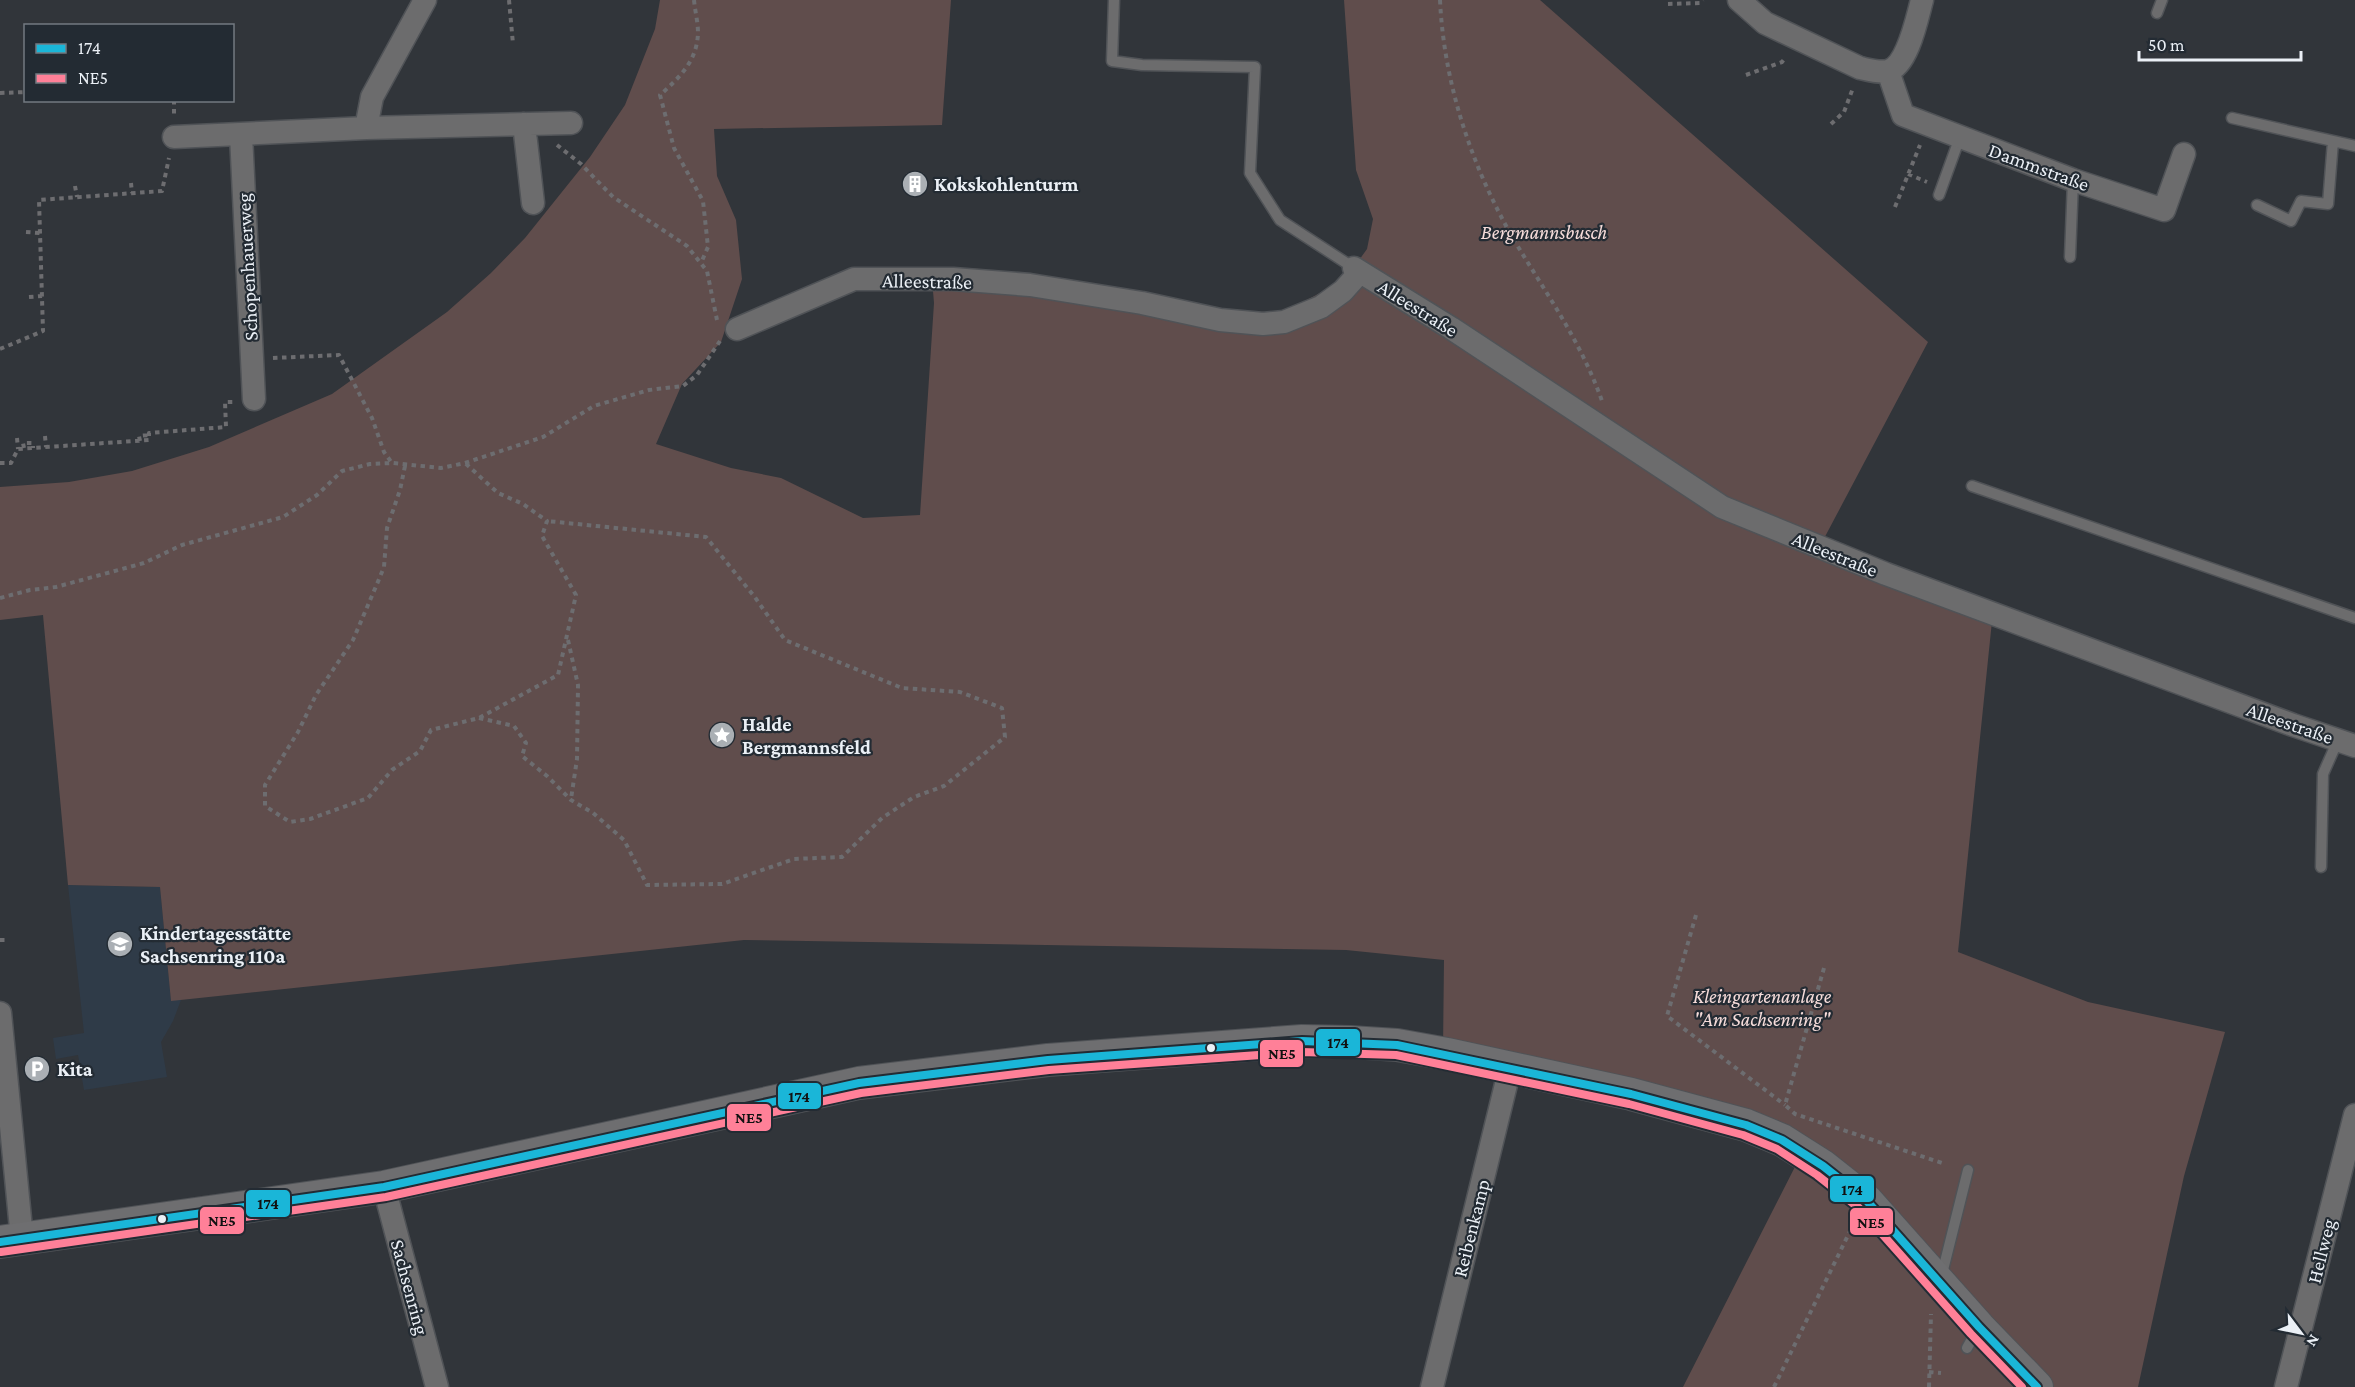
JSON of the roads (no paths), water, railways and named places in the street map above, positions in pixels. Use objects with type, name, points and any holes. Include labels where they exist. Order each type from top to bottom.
[{"type":"street","points":[[366,128],[372,97],[425,0]]},
{"type":"street","points":[[1738,0],[1766,23],[1860,68],[1874,71],[1888,71],[1900,63],[1922,0]]},
{"type":"street","name":"Dammstraße","points":[[1888,71],[1903,115],[2073,180],[2164,210],[2184,154]]},
{"type":"street","points":[[174,136],[571,123]]},
{"type":"street","points":[[531,124],[533,203]]},
{"type":"street","name":"Schopenhauerweg","points":[[241,135],[251,360],[245,401]]},
{"type":"street","name":"Alleestraße","points":[[732,329],[854,279],[953,279],[1030,285],[1142,303],[1220,320],[1263,324],[1284,322],[1321,307],[1343,291],[1357,270],[1451,328],[1731,512],[1886,574],[2346,743]]},
{"type":"street","points":[[0,1013],[11,1241],[384,1187],[859,1083],[1036,1061],[1302,1041],[1350,1041],[1397,1045],[1631,1094],[1746,1125],[1797,1148],[1866,1200],[1940,1281],[1973,1337],[2037,1387]]},
{"type":"street","name":"Reibenkamp","points":[[1432,1387],[1510,1068]]},
{"type":"street","name":"Hellweg","points":[[2286,1387],[2355,1115]]},
{"type":"street","name":"Sachsenring","points":[[384,1187],[437,1387]]},
{"type":"lane","points":[[1114,0],[1112,61],[1142,65],[1255,68],[1250,173],[1281,220],[1357,270]]},
{"type":"lane","points":[[2157,13],[2162,0]]},
{"type":"lane","points":[[2232,118],[2355,146]]},
{"type":"lane","points":[[1939,195],[1960,137]]},
{"type":"lane","points":[[2257,205],[2290,221],[2301,201],[2328,204],[2333,141]]},
{"type":"lane","points":[[2070,257],[2073,180]]},
{"type":"lane","points":[[1972,486],[2355,618]]},
{"type":"lane","points":[[2321,867],[2323,774],[2346,743]]},
{"type":"lane","points":[[1940,1281],[1968,1170]]},
{"type":"place","name":"Kokskohlenturm","points":[[915,184]]},
{"type":"place","name":"Halde Bergmannsfeld","points":[[722,735]]},
{"type":"place","name":"Kindertagesstätte Sachsenring 110a","points":[[120,944]]},
{"type":"place","name":"Kita","points":[[37,1069]]},
{"type":"park label","name":"Bergmannsbusch","points":[[1544,232]]},
{"type":"park label","name":"Kleingartenanlage \"Am Sachsenring\"","points":[[1762,1008]]}]
